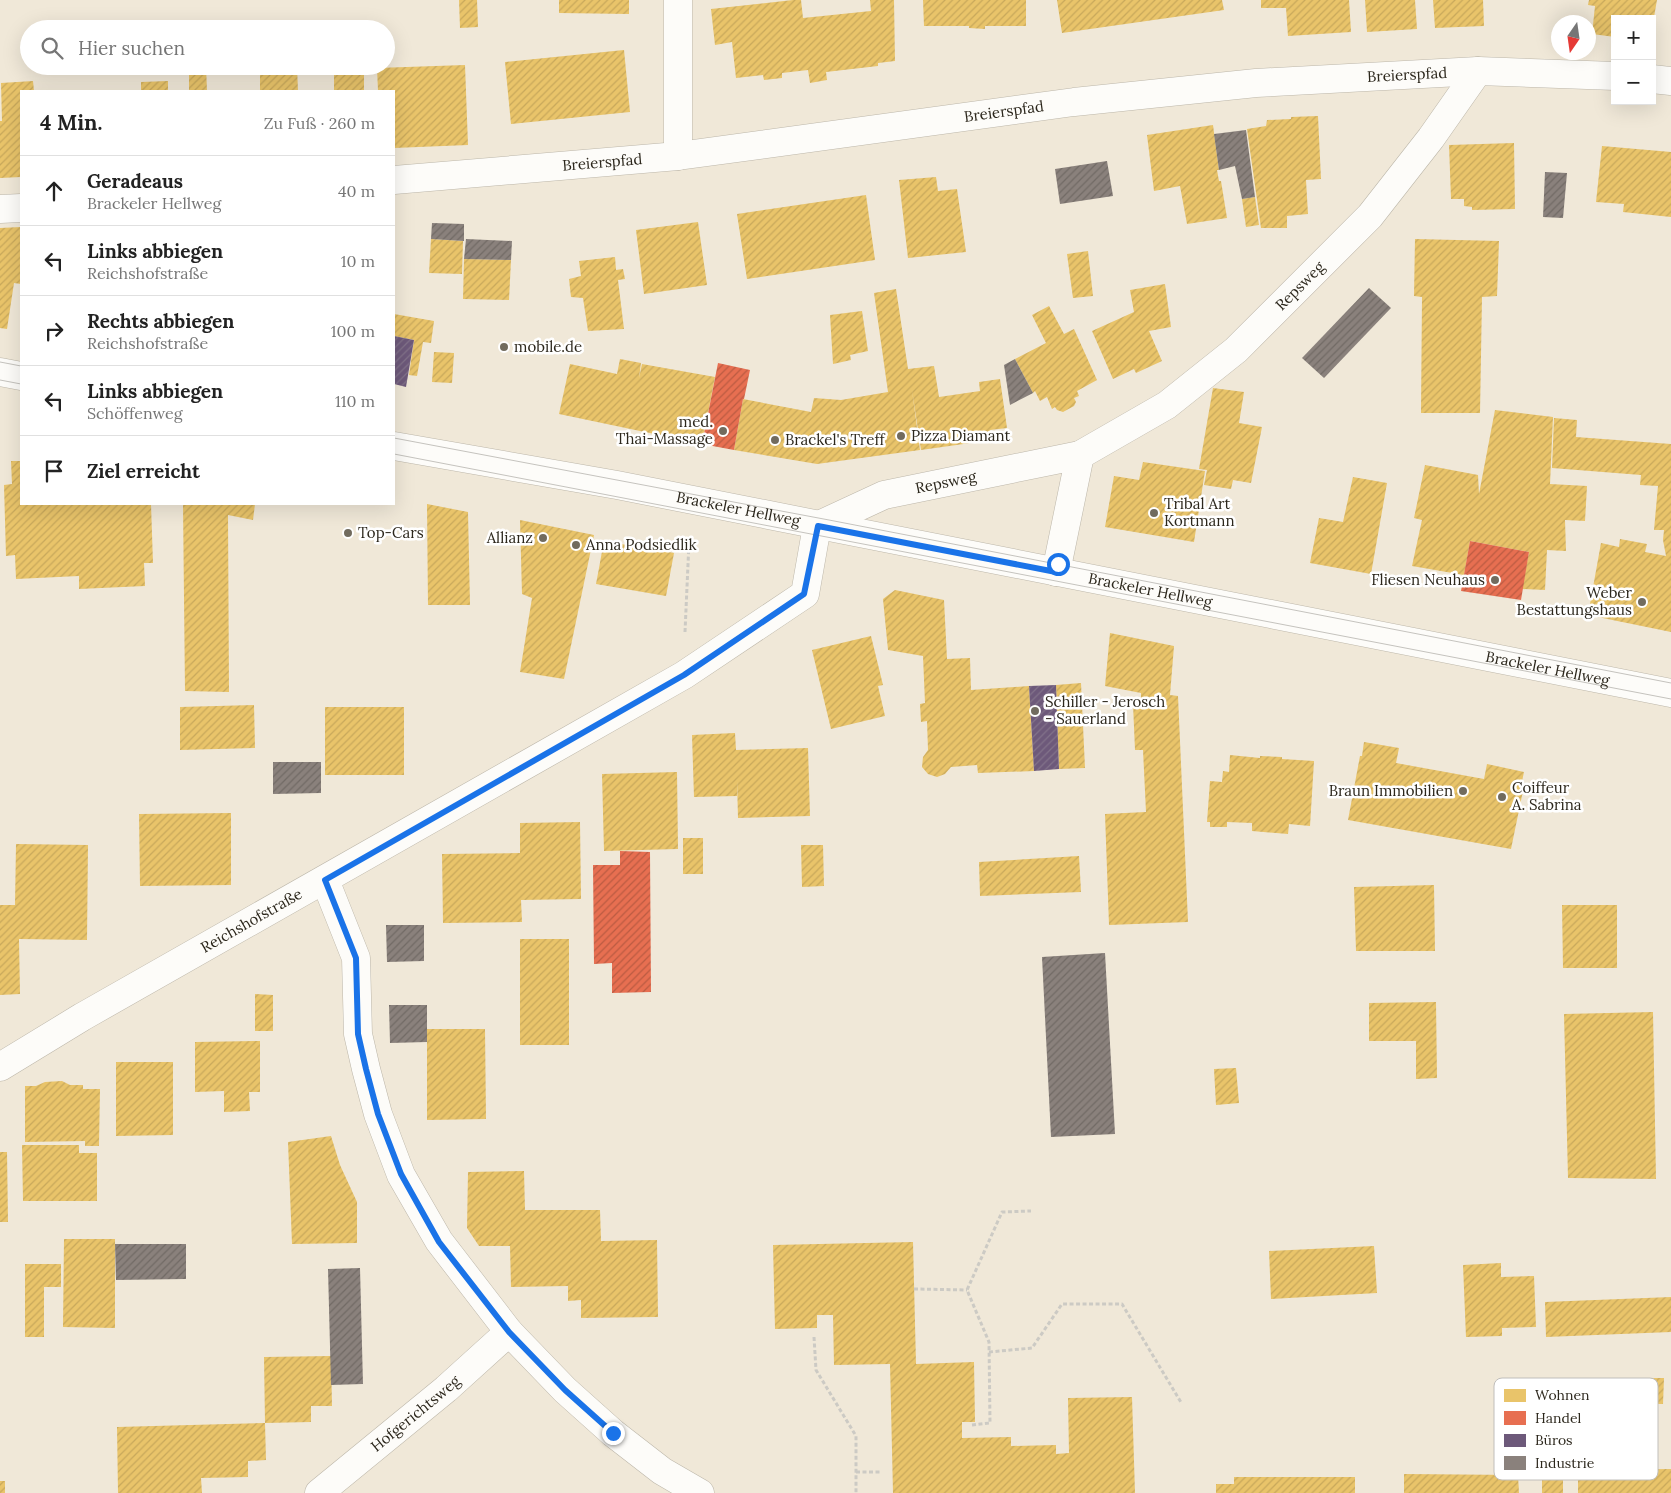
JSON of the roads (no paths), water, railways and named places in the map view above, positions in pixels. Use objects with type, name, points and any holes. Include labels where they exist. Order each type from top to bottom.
[{"type":"street","points":[[678,0],[678,156]]},
{"type":"street","name":"Breierspfad","points":[[395,180],[678,156],[1074,102],[1256,83],[1478,71],[1611,76]]},
{"type":"street","name":"Repsweg","points":[[818,526],[884,495],[1080,455],[1168,404],[1236,350],[1370,216],[1431,138],[1478,71]]},
{"type":"street","points":[[1656,79],[1671,81]]},
{"type":"street","points":[[0,209],[20,208]]},
{"type":"street","points":[[0,372],[20,376]]},
{"type":"street","name":"Brackeler Hellweg","points":[[395,446],[617,485],[1671,693]]},
{"type":"street","points":[[1056,572],[1080,455]]},
{"type":"street","name":"Reichshofstraße","points":[[0,1067],[82,1017],[697,666],[804,594],[818,526]]},
{"type":"street","points":[[325,880],[356,958],[358,1034],[378,1114],[401,1174],[439,1242],[509,1332],[565,1390],[613,1433],[662,1471],[700,1493]]},
{"type":"street","name":"Hofgerichtsweg","points":[[319,1493],[446,1389],[509,1332]]},
{"type":"tram line","points":[[0,362],[20,366]]},
{"type":"tram line","points":[[0,380],[20,384]]},
{"type":"tram line","points":[[395,438],[1671,683]]},
{"type":"tram line","points":[[395,454],[1671,699]]},
{"type":"place","name":"mobile.de","points":[[504,347]]},
{"type":"place","name":"med. Thai-Massage","points":[[723,431]]},
{"type":"place","name":"Pizza Diamant","points":[[901,436]]},
{"type":"place","name":"Brackel's Treff","points":[[775,440]]},
{"type":"place","name":"Tribal Art Kortmann","points":[[1154,513]]},
{"type":"place","name":"Top-Cars","points":[[348,533]]},
{"type":"place","name":"Allianz","points":[[543,538]]},
{"type":"place","name":"Anna Podsiedlik","points":[[576,545]]},
{"type":"place","name":"Fliesen Neuhaus","points":[[1495,580]]},
{"type":"place","name":"Weber Bestattungshaus","points":[[1642,602]]},
{"type":"place","name":"Schiller - Jerosch - Sauerland","points":[[1035,711]]},
{"type":"place","name":"Braun Immobilien","points":[[1463,791]]},
{"type":"place","name":"Coiffeur A. Sabrina","points":[[1502,797]]}]
